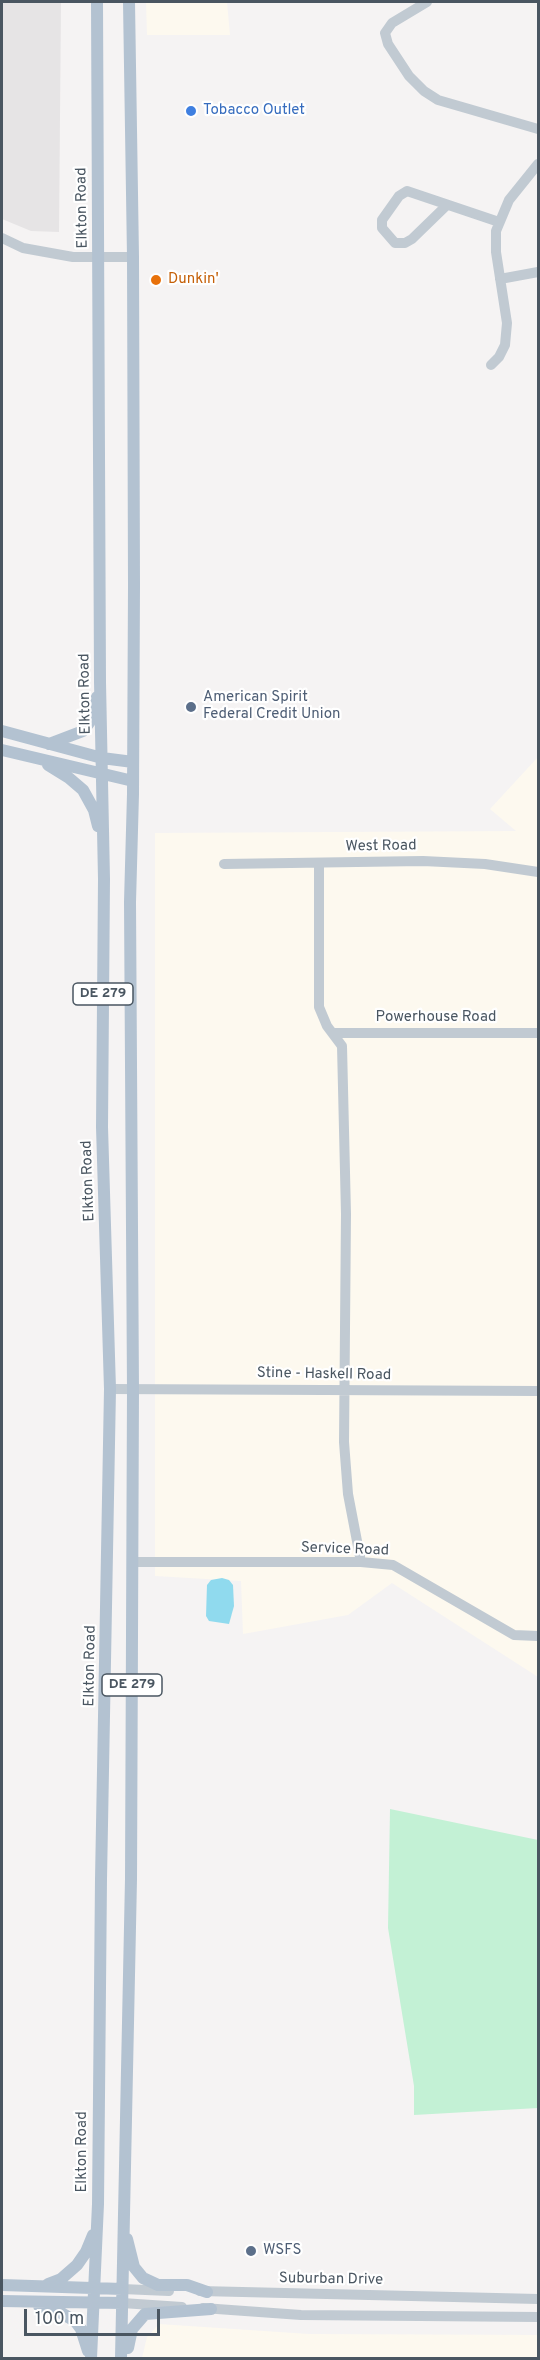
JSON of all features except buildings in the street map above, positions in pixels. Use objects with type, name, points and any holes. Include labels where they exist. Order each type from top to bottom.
[{"type":"main road","name":"Elkton Road","points":[[91,2358],[97,2224],[110,1389],[102,1127],[103,841],[100,682],[97,2]]},
{"type":"main road","name":"DE 279","points":[[122,2289],[131,1879],[133,1390],[130,902],[133,781],[133,257],[129,2]]},
{"type":"main road","points":[[49,744],[72,737],[86,727],[92,717],[100,682]]},
{"type":"main road","points":[[2,731],[102,758],[133,762]]},
{"type":"main road","points":[[2,750],[133,781]]},
{"type":"main road","points":[[40,760],[69,778],[83,790],[94,810],[103,841]]},
{"type":"main road","points":[[41,2286],[61,2279],[77,2265],[86,2252],[97,2224]]},
{"type":"main road","points":[[123,2229],[134,2268],[143,2278],[158,2285],[188,2285],[207,2292]]},
{"type":"main road","points":[[2,2285],[122,2289],[121,2358]]},
{"type":"main road","points":[[6,2301],[122,2303]]},
{"type":"main road","points":[[6,2301],[56,2310],[71,2317],[81,2329],[91,2358]]},
{"type":"main road","points":[[128,2358],[128,2341],[132,2330],[145,2314],[211,2309]]},
{"type":"street","points":[[427,2],[392,23],[385,33],[388,44],[409,76],[424,91],[438,100],[538,129]]},
{"type":"street","points":[[491,365],[502,352],[507,323],[495,240],[499,222],[509,200],[538,164]]},
{"type":"street","points":[[447,205],[405,243],[395,243],[382,228],[382,220],[403,193],[412,193],[499,222]]},
{"type":"street","points":[[2,238],[23,248],[45,252],[99,257],[133,257]]},
{"type":"street","points":[[500,279],[538,272]]},
{"type":"street","name":"West Road","points":[[224,864],[449,861],[538,872]]},
{"type":"street","points":[[320,863],[320,1007],[327,1026],[342,1047],[345,1154],[344,1442],[348,1494],[361,1562]]},
{"type":"street","name":"Powerhouse Road","points":[[334,1033],[538,1033]]},
{"type":"street","name":"Stine - Haskell Road","points":[[110,1389],[538,1391]]},
{"type":"street","name":"Service Road","points":[[132,1562],[361,1562],[393,1565],[514,1635],[538,1636]]},
{"type":"street","name":"Suburban Drive","points":[[122,2289],[538,2300]]},
{"type":"street","points":[[122,2303],[301,2315],[538,2317]]},
{"type":"shaded area","points":[[2,2],[61,2],[59,232],[31,231],[2,219]]},
{"type":"shaded area","points":[[146,2],[227,2],[230,35],[147,35]]},
{"type":"shaded area","points":[[538,757],[538,1677],[392,1583],[348,1615],[243,1634],[241,1581],[155,1576],[155,833],[516,831],[490,809]]},
{"type":"shaded area","points":[[159,2324],[309,2334],[538,2335],[538,2358],[142,2358],[147,2337]]},
{"type":"green space","points":[[390,1809],[538,1840],[538,2108],[414,2115],[414,2086],[388,1928]]},
{"type":"water","points":[[222,1578],[229,1580],[233,1585],[234,1606],[229,1624],[209,1621],[206,1616],[207,1585],[211,1580]]},
{"type":"place","name":"Tobacco Outlet","points":[[191,111]]},
{"type":"place","name":"Dunkin'","points":[[156,280]]},
{"type":"place","name":"American Spirit Federal Credit Union","points":[[191,707]]},
{"type":"place","name":"WSFS","points":[[251,2251]]}]
